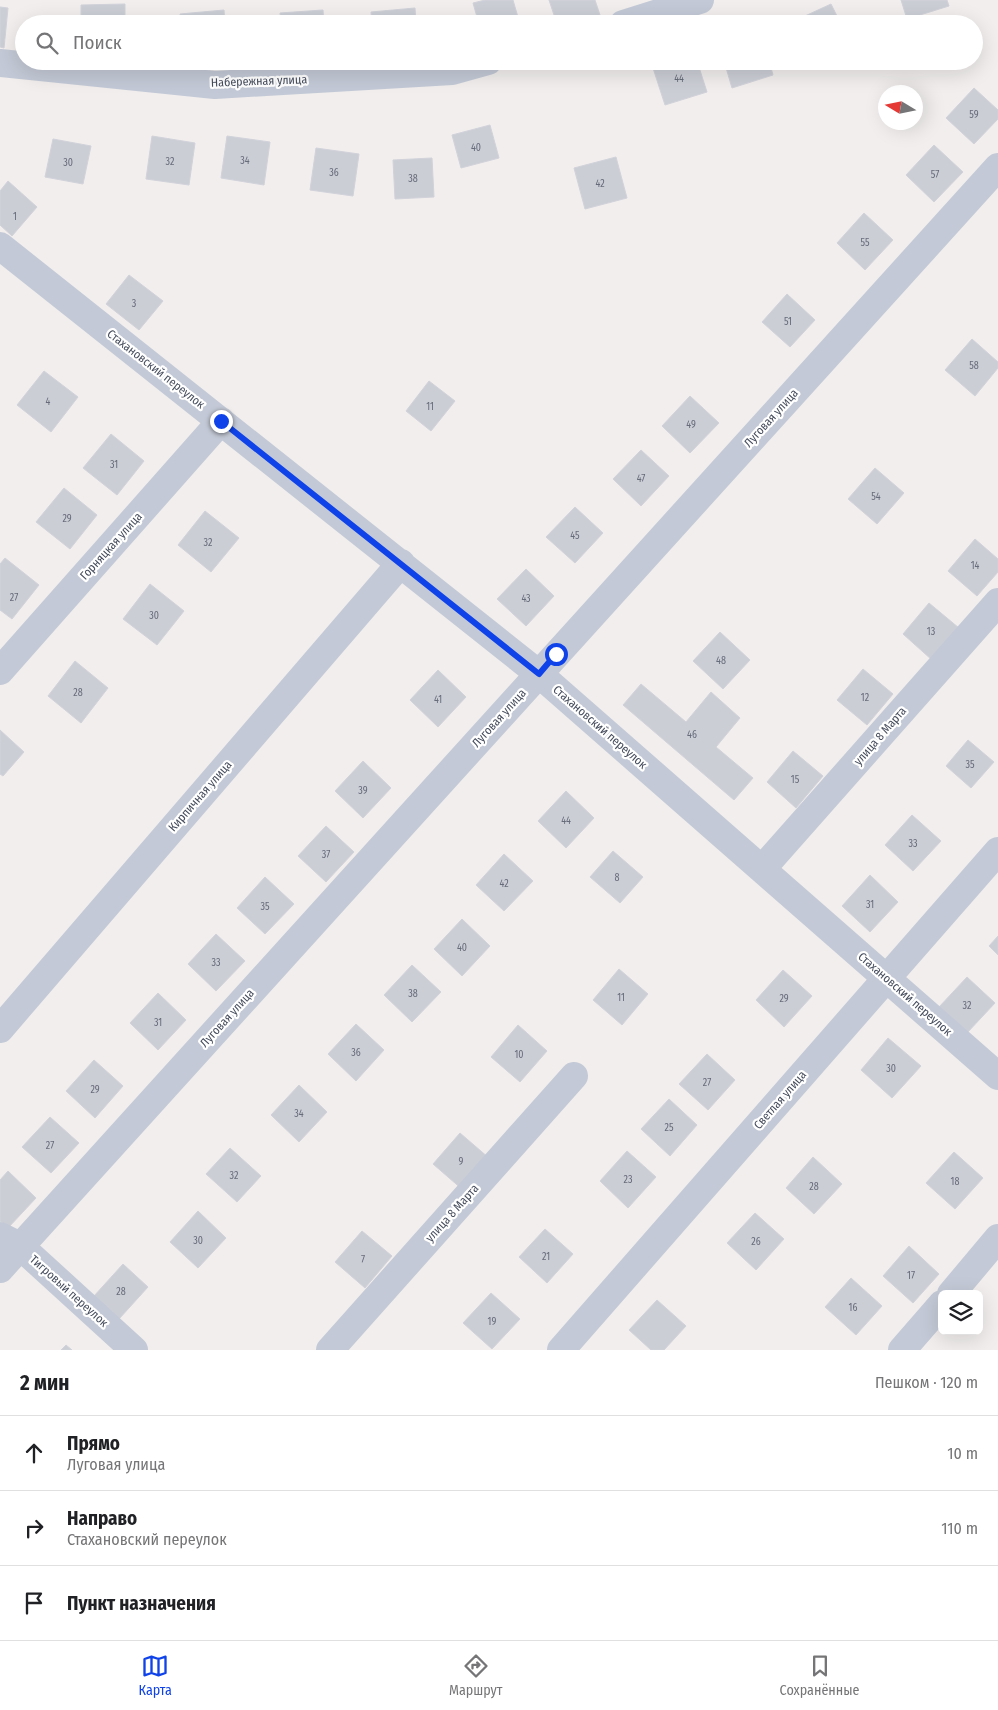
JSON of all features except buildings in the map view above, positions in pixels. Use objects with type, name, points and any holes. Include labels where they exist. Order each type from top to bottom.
[{"type":"street","points":[[652,15],[700,0]]},
{"type":"street","name":"Набережная улица","points":[[0,63],[15,65]]},
{"type":"street","name":"Набережная улица","points":[[68,70],[215,85],[456,70]]},
{"type":"street","name":"Луговая улица","points":[[0,1269],[10,1241],[539,674],[998,167]]},
{"type":"street","name":"Стахановский переулок","points":[[0,246],[539,674],[998,1076]]},
{"type":"street","name":"Горняцкая улица","points":[[0,671],[221,421]]},
{"type":"street","name":"Кирпичная улица","points":[[0,1029],[401,563]]},
{"type":"street","name":"улица 8 Марта","points":[[762,869],[998,602]]},
{"type":"street","name":"Светлая улица","points":[[561,1350],[998,851]]},
{"type":"street","name":"улица 8 Марта","points":[[330,1350],[574,1076]]},
{"type":"street","points":[[953,1290],[998,1238]]},
{"type":"street","name":"Тигровый переулок","points":[[10,1241],[134,1350]]},
{"type":"street","points":[[902,1350],[938,1309]]},
{"type":"route","points":[[221,421],[539,674],[556,654]]}]
